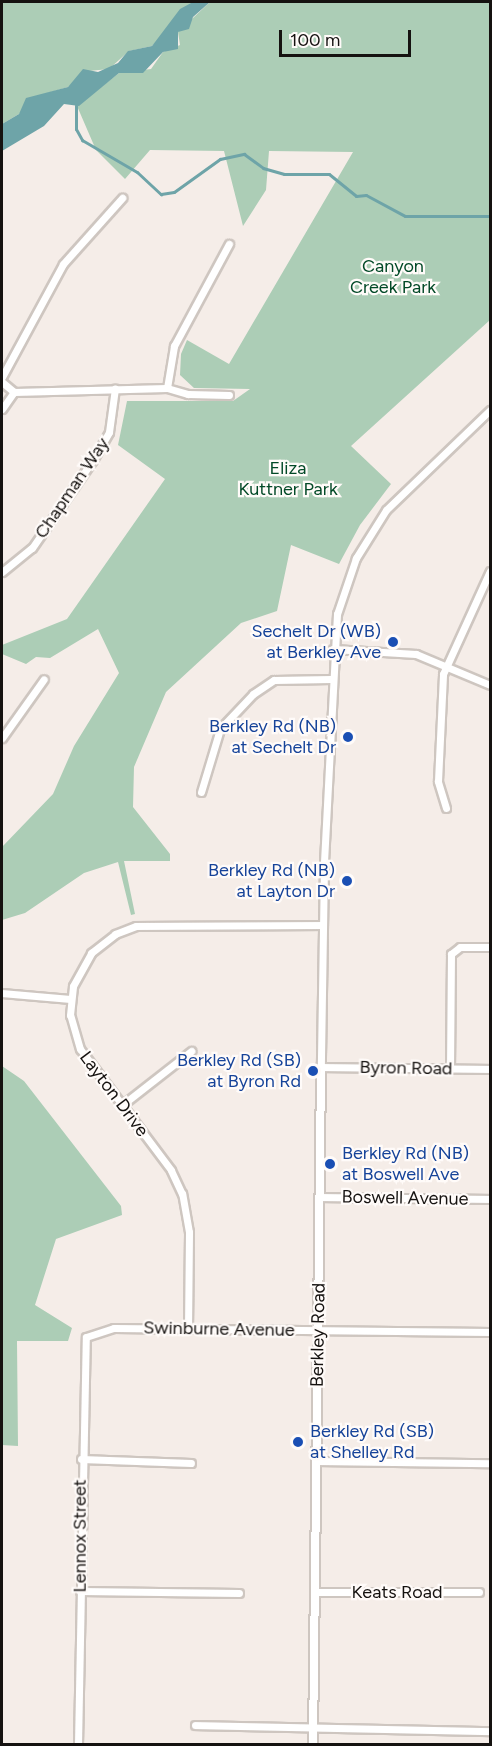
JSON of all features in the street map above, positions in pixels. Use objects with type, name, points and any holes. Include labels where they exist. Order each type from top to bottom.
[{"type":"street","points":[[2,377],[63,264],[122,198]]},
{"type":"street","points":[[167,388],[174,346],[229,244]]},
{"type":"street","points":[[2,382],[14,392],[167,388],[188,394],[229,395]]},
{"type":"street","name":"Chapman Way","points":[[2,572],[32,548],[93,460],[109,432],[115,388]]},
{"type":"street","points":[[2,409],[14,392]]},
{"type":"street","name":"Berkley Road","points":[[313,1744],[323,925],[333,649],[346,579],[367,537],[412,482],[490,410]]},
{"type":"street","points":[[446,808],[438,781],[446,665],[490,572]]},
{"type":"street","points":[[333,649],[401,652],[446,665],[490,685]]},
{"type":"street","points":[[2,738],[45,679]]},
{"type":"street","points":[[201,792],[220,729],[253,694],[274,680],[331,680]]},
{"type":"street","points":[[2,993],[70,999],[91,952],[125,930],[160,923],[323,925]]},
{"type":"street","points":[[450,1069],[451,954],[460,946],[490,946]]},
{"type":"street","name":"Layton Drive","points":[[70,999],[80,1049],[171,1170],[182,1194],[189,1232],[188,1329]]},
{"type":"street","points":[[122,1105],[191,1051]]},
{"type":"street","name":"Byron Road","points":[[321,1067],[490,1069]]},
{"type":"street","name":"Boswell Avenue","points":[[320,1197],[490,1199]]},
{"type":"street","name":"Swinburne Avenue","points":[[93,1331],[188,1329],[490,1332]]},
{"type":"street","name":"Lennox Street","points":[[78,1744],[83,1344],[93,1331]]},
{"type":"street","points":[[81,1459],[191,1463]]},
{"type":"street","points":[[316,1461],[490,1463]]},
{"type":"street","points":[[80,1591],[239,1593]]},
{"type":"street","name":"Keats Road","points":[[315,1592],[479,1592]]},
{"type":"street","points":[[195,1725],[490,1731]]},
{"type":"green space","points":[[2,2],[193,2],[152,46],[129,51],[109,69],[89,71],[68,87],[34,97],[19,114],[2,124]]},
{"type":"green space","points":[[210,2],[490,2],[490,320],[351,446],[391,484],[360,525],[339,564],[291,545],[277,611],[241,623],[166,692],[134,767],[133,807],[170,854],[170,861],[124,861],[135,914],[131,915],[118,862],[84,873],[25,913],[2,920],[2,847],[53,794],[74,746],[119,673],[98,629],[50,658],[36,657],[26,664],[2,654],[2,645],[67,619],[165,479],[118,445],[127,401],[233,401],[250,389],[194,388],[180,375],[181,354],[187,340],[229,364],[353,152],[269,151],[266,190],[243,226],[224,151],[150,150],[125,179],[96,150],[77,106],[119,73],[151,69],[163,52],[180,45],[178,32]]},
{"type":"green space","points":[[2,1066],[24,1081],[121,1206],[122,1215],[56,1239],[35,1305],[72,1328],[68,1341],[17,1341],[18,1446],[2,1445]]},
{"type":"water","points":[[193,2],[210,2],[193,17],[189,29],[178,32],[178,49],[163,52],[143,73],[119,73],[79,106],[64,104],[44,126],[2,151],[2,124],[19,114],[26,98],[68,87],[83,69],[98,72],[118,63],[128,51],[152,46],[180,9]]},
{"type":"waterway","points":[[76,105],[76,129],[82,140],[137,172],[161,194],[174,192],[220,159],[244,154],[263,168],[284,174],[329,174],[356,196],[366,195],[405,216],[490,216]]},
{"type":"place","name":"Sechelt Dr (WB) at Berkley Ave","points":[[393,642]]},
{"type":"place","name":"Berkley Rd (NB) at Sechelt Dr","points":[[348,737]]},
{"type":"place","name":"Berkley Rd (NB) at Layton Dr","points":[[347,881]]},
{"type":"place","name":"Berkley Rd (SB) at Byron Rd","points":[[313,1071]]},
{"type":"place","name":"Berkley Rd (NB) at Boswell Ave","points":[[330,1164]]},
{"type":"place","name":"Berkley Rd (SB) at Shelley Rd","points":[[298,1442]]},
{"type":"park label","name":"Canyon Creek Park","points":[[393,277]]},
{"type":"park label","name":"Eliza Kuttner Park","points":[[288,479]]}]
